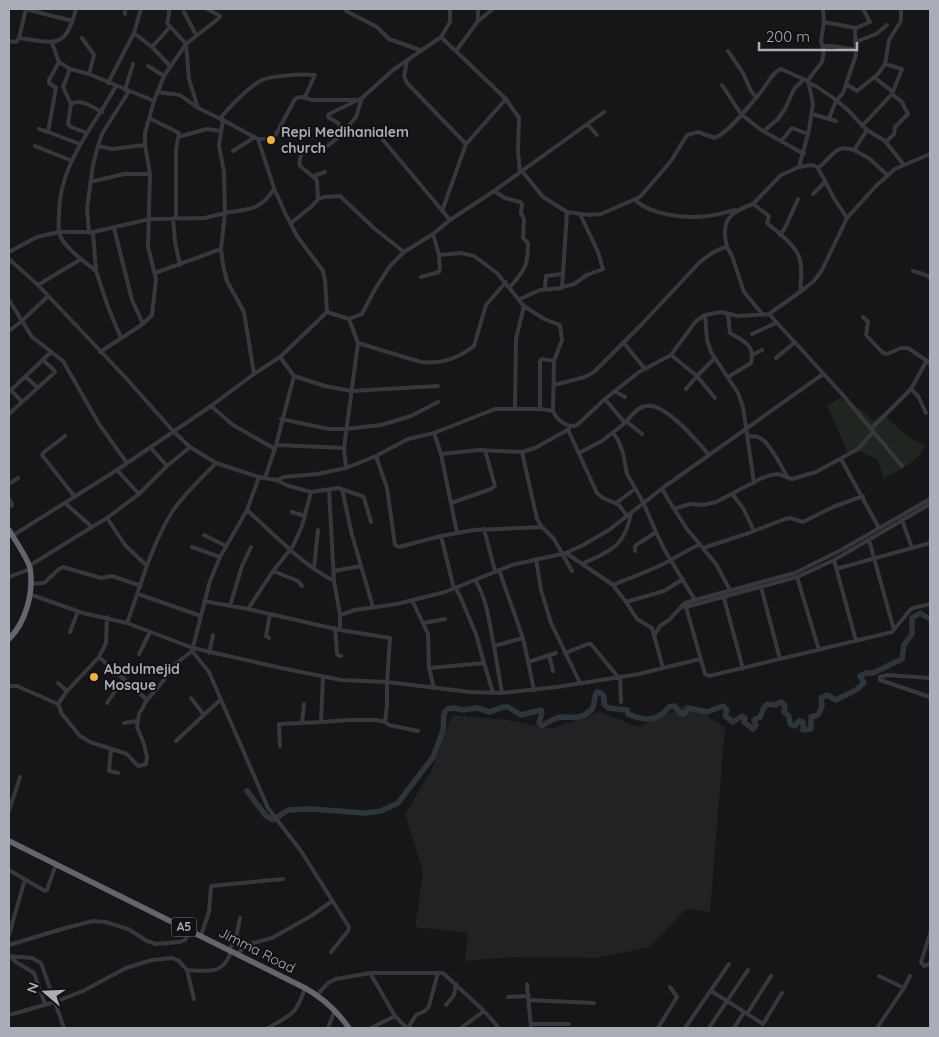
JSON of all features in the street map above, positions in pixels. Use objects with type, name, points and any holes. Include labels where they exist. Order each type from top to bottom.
[{"type":"highway","points":[[9,639],[20,623],[27,607],[30,584],[29,568],[11,533]]},
{"type":"highway","name":"Jimma Road","points":[[9,841],[305,988],[335,1010],[349,1028]]},
{"type":"street","points":[[9,41],[16,42],[19,38],[26,9],[46,11],[73,21]]},
{"type":"street","points":[[19,38],[52,43],[61,39],[68,32],[76,9]]},
{"type":"street","points":[[108,83],[134,32],[141,9]]},
{"type":"street","points":[[169,9],[169,15],[166,20],[186,44],[189,79],[198,108]]},
{"type":"street","points":[[207,9],[220,16]]},
{"type":"street","points":[[100,352],[143,324],[152,315],[156,285],[148,247],[150,174],[145,145],[145,132],[157,92],[170,66],[186,44],[213,24],[220,16],[220,9]]},
{"type":"street","points":[[342,132],[338,123],[329,118],[328,115],[336,109],[360,99],[370,92],[392,70],[441,37],[450,22],[450,9]]},
{"type":"street","points":[[478,9],[478,21]]},
{"type":"street","points":[[456,51],[478,21],[493,9]]},
{"type":"street","points":[[764,131],[778,119],[794,89],[822,62],[823,9]]},
{"type":"street","points":[[824,22],[856,28],[870,22],[863,9]]},
{"type":"street","points":[[846,84],[857,91],[874,78],[885,64],[889,40],[901,21],[900,9]]},
{"type":"street","points":[[346,11],[377,27],[390,39],[420,50]]},
{"type":"street","points":[[184,12],[196,35]]},
{"type":"street","points":[[856,42],[876,34],[887,25]]},
{"type":"street","points":[[152,47],[170,27]]},
{"type":"street","points":[[828,118],[836,101],[843,93],[846,84],[856,50],[854,32],[856,28]]},
{"type":"street","points":[[134,32],[170,66]]},
{"type":"street","points":[[441,37],[506,100],[520,118],[518,152],[521,172],[543,197],[567,212],[601,214],[635,200],[671,161],[687,134],[698,132],[717,137],[723,133],[779,69],[806,79],[836,101],[862,126],[886,142],[904,166]]},
{"type":"street","points":[[82,38],[94,55],[89,74]]},
{"type":"street","points":[[52,43],[59,62],[70,69],[89,74],[154,101]]},
{"type":"street","points":[[822,46],[856,50]]},
{"type":"street","points":[[728,51],[756,97]]},
{"type":"street","points":[[407,61],[404,76],[407,83],[466,144]]},
{"type":"street","points":[[48,132],[56,88],[49,83],[49,80],[59,62]]},
{"type":"street","points":[[122,338],[108,307],[96,271],[87,209],[90,182],[98,146],[102,134],[127,90],[132,64]]},
{"type":"street","points":[[862,126],[892,93],[902,69],[885,64]]},
{"type":"street","points":[[148,66],[164,76]]},
{"type":"street","points":[[70,69],[63,87],[71,104],[69,125],[87,133]]},
{"type":"street","points":[[254,374],[244,312],[227,281],[222,265],[224,172],[219,145],[222,119],[227,110],[253,87],[261,81],[270,78],[315,75],[305,97]]},
{"type":"street","points":[[874,78],[902,102],[908,114],[894,127],[894,134],[886,142]]},
{"type":"street","points":[[799,167],[804,154],[813,104],[806,79]]},
{"type":"street","points":[[722,85],[741,114],[764,131],[804,154]]},
{"type":"street","points":[[96,271],[68,246],[59,232],[61,189],[80,144],[102,112],[116,86]]},
{"type":"street","points":[[157,92],[180,95],[198,108],[256,138],[270,139],[275,136],[295,100],[299,97],[312,100],[360,99]]},
{"type":"street","points":[[291,223],[312,206],[318,198],[318,183],[314,176],[300,166],[301,154],[311,147],[323,150],[358,113],[360,99]]},
{"type":"street","points":[[442,211],[466,144],[506,100]]},
{"type":"street","points":[[71,104],[75,101],[84,102],[102,112]]},
{"type":"street","points":[[327,312],[348,319],[362,314],[390,266],[404,252],[433,234],[450,220],[494,191],[604,112]]},
{"type":"street","points":[[812,114],[836,121]]},
{"type":"street","points":[[149,118],[179,133],[176,149],[175,242],[180,265]]},
{"type":"street","points":[[587,124],[597,135]]},
{"type":"street","points":[[781,141],[792,128],[808,134]]},
{"type":"street","points":[[39,129],[80,144]]},
{"type":"street","points":[[178,137],[207,130],[221,130]]},
{"type":"street","points":[[854,150],[867,130]]},
{"type":"street","points":[[233,151],[256,138]]},
{"type":"street","points":[[11,533],[65,503],[174,432],[280,357],[327,312],[325,280],[322,271],[303,245],[291,223],[274,188],[256,138]]},
{"type":"street","points":[[383,140],[450,220]]},
{"type":"street","points":[[98,146],[112,149],[145,145]]},
{"type":"street","points":[[35,146],[72,161]]},
{"type":"street","points":[[818,168],[840,148],[845,147],[870,159],[887,175]]},
{"type":"street","points":[[442,454],[485,450],[522,452],[535,448],[577,425],[614,391],[645,368],[671,355],[696,321],[705,315],[722,312],[742,316],[769,314],[814,281],[822,270],[847,218],[887,175],[895,168],[930,154]]},
{"type":"street","points":[[635,200],[644,207],[674,215],[706,216],[737,210],[753,204],[781,175],[809,165],[818,168],[847,218]]},
{"type":"street","points":[[314,176],[325,172]]},
{"type":"street","points":[[90,182],[124,174],[150,174]]},
{"type":"street","points":[[813,194],[825,182]]},
{"type":"street","points":[[9,252],[37,237],[59,232],[91,233],[150,219],[205,218],[256,207],[265,202],[274,188]]},
{"type":"street","points":[[494,191],[505,198],[520,202],[522,205],[524,220],[523,238],[528,243],[528,255],[524,272],[510,287]]},
{"type":"street","points":[[318,198],[334,196],[344,198],[375,229],[404,252]]},
{"type":"street","points":[[780,235],[798,199]]},
{"type":"street","points":[[753,204],[769,216],[767,223],[795,249],[800,258],[800,292]]},
{"type":"street","points":[[737,210],[729,217],[724,227],[727,247],[744,292],[763,315]]},
{"type":"street","points":[[562,287],[567,212]]},
{"type":"street","points":[[520,300],[546,288],[560,289],[574,284],[603,269],[598,252],[580,214]]},
{"type":"street","points":[[114,228],[132,300],[143,324]]},
{"type":"street","points":[[421,277],[439,272],[439,255],[433,234]]},
{"type":"street","points":[[554,385],[594,372],[699,263],[708,255],[727,247]]},
{"type":"street","points":[[155,273],[221,249]]},
{"type":"street","points":[[439,255],[461,253],[474,256],[506,282],[524,306],[544,320],[560,325],[562,344],[554,361],[554,415],[569,428],[597,493],[616,503],[627,516]]},
{"type":"street","points":[[9,259],[38,285],[190,447],[216,463],[259,477],[276,480],[289,486],[310,492],[338,488],[363,497],[370,522]]},
{"type":"street","points":[[38,285],[81,259]]},
{"type":"street","points":[[913,272],[930,278]]},
{"type":"street","points":[[546,288],[546,276],[562,274]]},
{"type":"street","points":[[358,343],[421,362],[430,363],[449,360],[474,346],[486,305],[506,282]]},
{"type":"street","points":[[9,331],[48,296]]},
{"type":"street","points":[[9,300],[32,337],[63,361],[99,424],[127,463]]},
{"type":"street","points":[[515,408],[515,345],[524,306]]},
{"type":"street","points":[[728,314],[730,333],[744,341],[752,350],[751,363],[728,377]]},
{"type":"street","points":[[769,314],[842,394],[902,466]]},
{"type":"street","points":[[705,315],[708,340],[714,359],[738,393],[743,407],[754,482]]},
{"type":"street","points":[[674,509],[690,504],[710,504],[733,495],[754,482],[771,475],[778,474],[792,479],[816,472],[861,446],[872,430],[911,389],[928,361],[905,348],[889,354],[883,353],[866,335],[868,322],[863,317]]},
{"type":"street","points":[[346,468],[344,448],[358,343],[348,319]]},
{"type":"street","points":[[752,334],[776,323]]},
{"type":"street","points":[[623,342],[645,368]]},
{"type":"street","points":[[776,358],[795,342]]},
{"type":"street","points":[[752,355],[762,350]]},
{"type":"street","points":[[22,402],[10,391],[51,352]]},
{"type":"street","points":[[671,355],[697,376],[714,398]]},
{"type":"street","points":[[280,357],[294,376],[325,386],[351,391],[438,386]]},
{"type":"street","points":[[540,409],[540,361],[542,359],[554,361]]},
{"type":"street","points":[[686,389],[714,359]]},
{"type":"street","points":[[9,414],[55,372],[43,360]]},
{"type":"street","points":[[340,615],[354,610],[397,604],[445,592],[497,570],[564,553],[609,530],[644,502],[823,374]]},
{"type":"street","points":[[26,376],[38,388]]},
{"type":"street","points":[[265,478],[294,376]]},
{"type":"street","points":[[911,389],[918,396],[926,413]]},
{"type":"street","points":[[614,391],[625,398]]},
{"type":"street","points":[[605,400],[626,422],[642,434]]},
{"type":"street","points":[[281,419],[329,429],[346,429],[381,425],[411,416],[438,402]]},
{"type":"street","points":[[211,406],[233,425],[275,447],[344,448]]},
{"type":"street","points":[[579,453],[613,433],[639,409],[644,406],[654,406],[664,411],[683,427],[709,455]]},
{"type":"street","points":[[276,480],[284,477],[318,474],[346,468],[376,456],[408,439],[434,434],[495,409],[515,408],[553,411]]},
{"type":"street","points":[[613,433],[623,453],[627,474],[644,502],[656,532],[671,560],[695,600]]},
{"type":"street","points":[[434,434],[442,454],[457,533]]},
{"type":"street","points":[[66,436],[44,452],[42,456],[74,497]]},
{"type":"street","points":[[748,436],[764,440],[788,478]]},
{"type":"street","points":[[150,447],[167,466]]},
{"type":"street","points":[[9,577],[29,568],[107,518],[139,494],[167,466],[190,447]]},
{"type":"street","points":[[451,503],[495,486],[485,450]]},
{"type":"street","points":[[522,452],[534,509],[542,527],[564,553],[572,571]]},
{"type":"street","points":[[376,456],[387,488],[395,545],[399,547],[441,536],[484,529],[542,527]]},
{"type":"street","points":[[841,459],[879,528]]},
{"type":"street","points":[[128,623],[146,565],[172,513],[185,495],[216,463]]},
{"type":"street","points":[[117,470],[139,494]]},
{"type":"street","points":[[9,686],[17,686],[58,704],[62,714],[80,736],[90,742],[127,754],[138,766],[146,764],[147,756],[138,732],[137,721],[147,700],[164,680],[168,670],[192,650],[204,602],[220,557],[247,510],[259,477]]},
{"type":"street","points":[[9,484],[18,478]]},
{"type":"street","points":[[616,503],[635,488]]},
{"type":"street","points":[[342,489],[373,607]]},
{"type":"street","points":[[662,489],[681,522],[716,564],[730,590]]},
{"type":"street","points":[[329,490],[334,581],[340,615],[340,630]]},
{"type":"street","points":[[248,608],[290,550],[302,526],[310,492]]},
{"type":"street","points":[[733,495],[743,508],[754,531]]},
{"type":"street","points":[[613,585],[671,560],[683,552],[754,531],[785,519],[790,518],[802,522],[833,507],[863,496]]},
{"type":"street","points":[[654,636],[660,626],[684,605],[730,590],[797,577],[834,560],[869,540],[890,524],[930,499]]},
{"type":"street","points":[[9,507],[12,505],[10,500]]},
{"type":"street","points":[[65,503],[92,527]]},
{"type":"street","points":[[684,605],[724,598],[762,588],[821,561],[879,528],[902,520],[930,504]]},
{"type":"street","points":[[247,510],[290,550],[334,581]]},
{"type":"street","points":[[292,512],[305,516]]},
{"type":"street","points":[[582,564],[610,552],[617,545],[627,527],[631,512]]},
{"type":"street","points":[[107,518],[125,545],[146,565]]},
{"type":"street","points":[[902,520],[912,548]]},
{"type":"street","points":[[484,529],[497,570],[523,638],[534,690]]},
{"type":"street","points":[[314,568],[318,530]]},
{"type":"street","points":[[634,551],[635,546],[656,532]]},
{"type":"street","points":[[204,536],[226,546]]},
{"type":"street","points":[[441,536],[449,572],[476,634],[493,693]]},
{"type":"street","points":[[869,540],[894,630]]},
{"type":"street","points":[[836,569],[930,543]]},
{"type":"street","points":[[230,606],[242,566],[252,547]]},
{"type":"street","points":[[192,548],[220,557]]},
{"type":"street","points":[[564,553],[613,585],[637,619],[651,627],[663,668]]},
{"type":"street","points":[[536,559],[541,590],[548,615],[580,683]]},
{"type":"street","points":[[834,560],[856,641]]},
{"type":"street","points":[[334,571],[361,566]]},
{"type":"street","points":[[30,584],[44,583],[59,569],[63,568],[101,578],[112,576],[141,586]]},
{"type":"street","points":[[273,571],[298,581],[302,586]]},
{"type":"street","points":[[797,577],[819,650]]},
{"type":"street","points":[[626,602],[664,591],[683,579]]},
{"type":"street","points":[[475,580],[487,605],[502,693]]},
{"type":"street","points":[[762,588],[780,659]]},
{"type":"street","points":[[29,594],[78,611],[128,623],[192,650],[342,680],[387,682],[502,693],[619,677],[700,659]]},
{"type":"street","points":[[138,594],[201,616]]},
{"type":"street","points":[[724,598],[743,669]]},
{"type":"street","points":[[412,600],[428,634],[429,668],[434,688]]},
{"type":"street","points":[[204,602],[248,608],[340,630],[390,638],[387,682],[388,705],[385,722]]},
{"type":"street","points":[[684,605],[707,676],[743,669],[894,630],[910,610],[930,604]]},
{"type":"street","points":[[70,632],[78,611]]},
{"type":"street","points":[[269,638],[266,637],[266,633],[270,614]]},
{"type":"street","points":[[58,704],[67,691],[99,657],[106,644],[108,617]]},
{"type":"street","points":[[424,623],[445,619]]},
{"type":"street","points":[[335,628],[337,653],[341,656]]},
{"type":"street","points":[[139,654],[150,632]]},
{"type":"street","points":[[209,653],[213,635]]},
{"type":"street","points":[[494,646],[523,638]]},
{"type":"street","points":[[565,653],[592,644],[619,677],[621,702]]},
{"type":"street","points":[[192,650],[209,672],[268,808],[310,864],[349,929],[331,952]]},
{"type":"street","points":[[528,662],[556,653]]},
{"type":"street","points":[[549,655],[552,671]]},
{"type":"street","points":[[99,657],[147,700]]},
{"type":"street","points":[[429,668],[484,663]]},
{"type":"street","points":[[930,678],[880,676],[882,682],[930,697]]},
{"type":"street","points":[[320,722],[323,677]]},
{"type":"street","points":[[107,703],[124,678]]},
{"type":"street","points":[[58,683],[67,691]]},
{"type":"street","points":[[191,698],[204,715]]},
{"type":"street","points":[[176,740],[220,700]]},
{"type":"street","points":[[302,723],[304,704]]},
{"type":"street","points":[[280,746],[279,724],[376,720],[389,725],[418,731]]},
{"type":"street","points":[[124,723],[137,721]]},
{"type":"street","points":[[111,749],[109,770],[118,773]]},
{"type":"street","points":[[9,811],[20,777]]},
{"type":"street","points":[[9,871],[43,891],[47,890],[56,864]]},
{"type":"street","points":[[9,935],[25,879]]},
{"type":"street","points":[[201,935],[208,918],[211,886],[284,879]]},
{"type":"street","points":[[232,952],[250,944],[272,938],[311,916],[332,901]]},
{"type":"street","points":[[187,970],[217,969],[224,966],[232,952],[240,918]]},
{"type":"street","points":[[9,945],[62,928],[93,921],[105,922],[128,929],[156,944],[185,940],[190,930]]},
{"type":"street","points":[[930,934],[921,964],[924,966],[930,964]]},
{"type":"street","points":[[10,956],[32,958],[41,963],[64,1028]]},
{"type":"street","points":[[10,956],[34,973],[45,1004]]},
{"type":"street","points":[[9,1015],[82,992],[126,968],[152,960],[172,958],[179,961],[187,970],[194,999]]},
{"type":"street","points":[[685,1028],[728,964]]},
{"type":"street","points":[[709,1028],[748,970]]},
{"type":"street","points":[[370,974],[395,1016],[407,1028],[416,1015],[426,1011],[429,1006],[438,973]]},
{"type":"street","points":[[317,995],[332,981],[370,974],[446,974],[499,1028]]},
{"type":"street","points":[[734,1028],[771,976]]},
{"type":"street","points":[[879,976],[904,988]]},
{"type":"street","points":[[877,1028],[910,976]]},
{"type":"street","points":[[446,1005],[454,994],[456,984]]},
{"type":"street","points":[[527,984],[531,1026],[568,1024]]},
{"type":"street","points":[[658,1028],[677,997],[670,987]]},
{"type":"street","points":[[268,1028],[295,1011],[300,1005],[305,988]]},
{"type":"street","points":[[711,990],[762,1026],[782,993]]},
{"type":"street","points":[[508,997],[594,1003]]},
{"type":"street","points":[[328,1028],[335,1010]]},
{"type":"street","points":[[461,1028],[484,1011]]},
{"type":"street","points":[[371,1028],[395,1016]]},
{"type":"shaded area","points":[[841,398],[850,405],[859,408],[873,421],[883,414],[909,438],[925,445],[923,451],[908,465],[884,479],[878,460],[860,451],[848,453],[827,405]]},
{"type":"shaded area","points":[[688,704],[725,727],[710,912],[686,909],[650,947],[597,958],[514,957],[465,961],[468,933],[415,927],[423,872],[405,814],[431,771],[452,715],[509,720],[551,729],[600,712],[638,727]]},
{"type":"waterway","points":[[247,791],[266,816],[273,820],[288,810],[311,809],[365,813],[381,811],[398,803],[433,757],[443,731],[444,714],[447,709],[463,710],[477,708],[490,712],[508,707],[521,715],[541,710],[539,723],[542,726],[551,720],[561,717],[584,715],[593,708],[597,692],[601,693],[604,697],[604,704],[608,708],[627,710],[628,714],[639,718],[655,718],[669,707],[675,706],[680,713],[684,714],[689,708],[707,712],[723,706],[727,710],[725,716],[733,722],[742,716],[745,718],[744,722],[753,729],[756,725],[754,720],[760,717],[764,707],[768,704],[775,705],[781,702],[785,705],[784,712],[789,716],[790,724],[795,726],[799,721],[803,722],[803,730],[811,729],[811,717],[818,715],[822,706],[821,698],[827,695],[836,700],[856,690],[864,683],[860,676],[866,673],[873,673],[902,659],[904,645],[912,634],[912,618],[920,613],[930,619]]},
{"type":"place","name":"Repi Medihanialem church","points":[[271,140]]},
{"type":"place","name":"Abdulmejid Mosque","points":[[94,677]]}]
